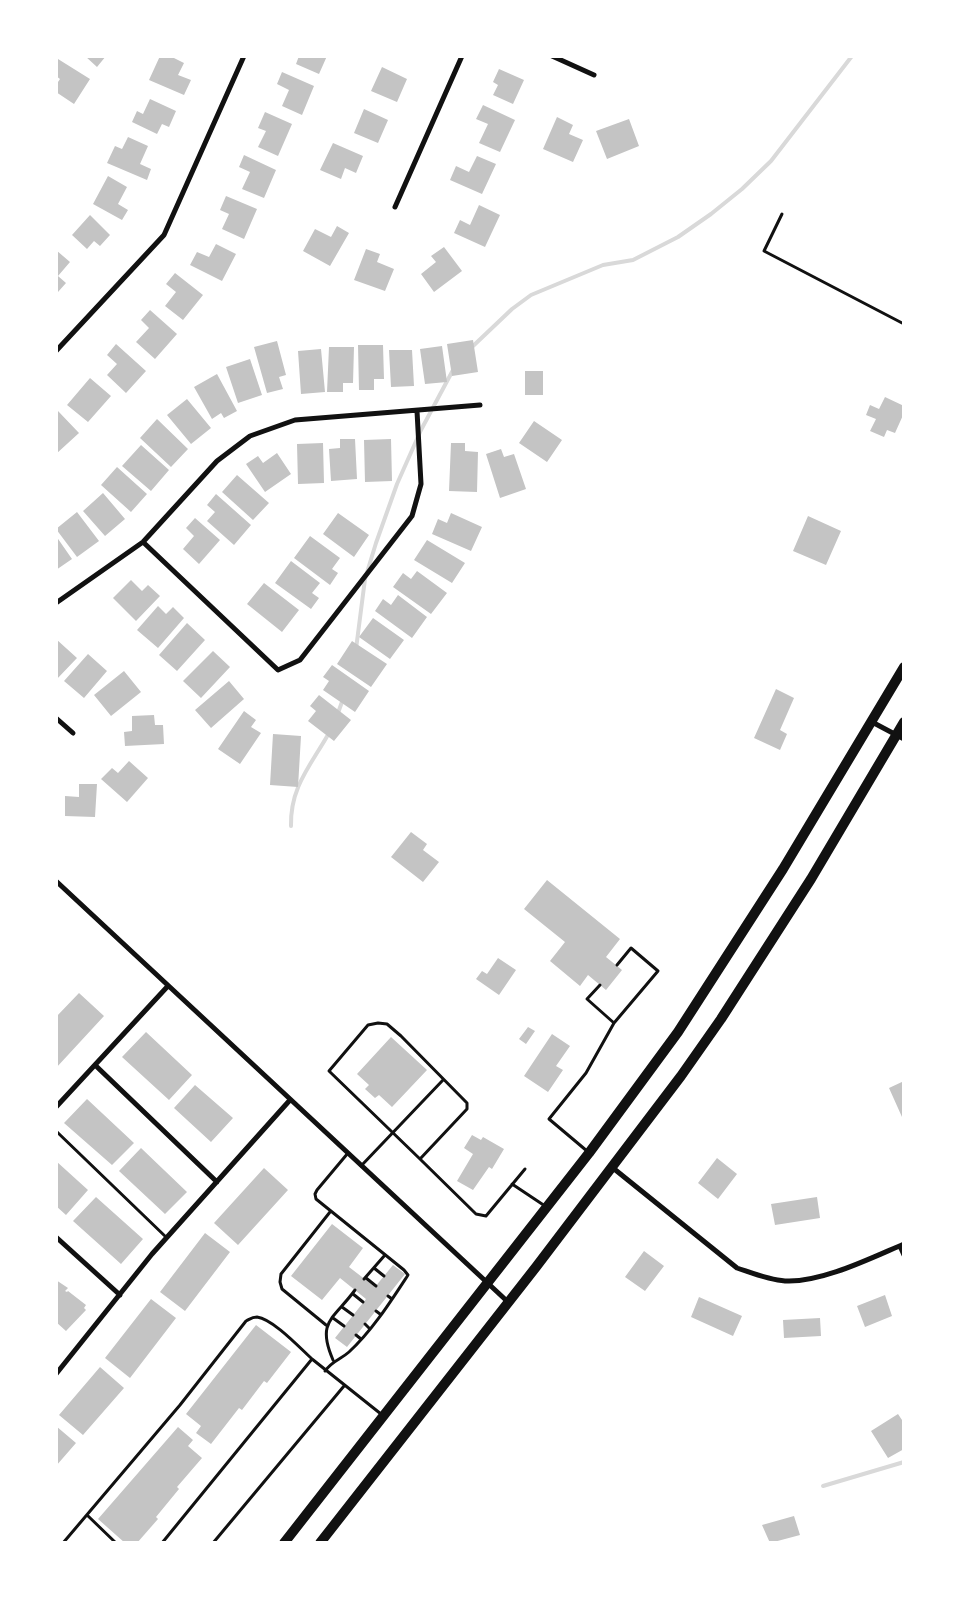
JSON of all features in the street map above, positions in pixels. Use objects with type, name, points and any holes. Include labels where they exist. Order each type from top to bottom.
[{"type":"main road","points":[[284,1543],[590,1153],[678,1032],[727,958],[904,667]]},
{"type":"main road","points":[[320,1543],[613,1168],[721,1019],[900,738],[904,722]]},
{"type":"street","points":[[56,351],[164,234],[244,56]]},
{"type":"street","points":[[395,207],[462,56]]},
{"type":"street","points":[[552,56],[594,75]]},
{"type":"street","points":[[56,603],[143,542],[217,461],[250,436],[295,420],[480,405]]},
{"type":"street","points":[[143,542],[278,670],[300,660],[412,516],[421,484],[417,411]]},
{"type":"street","points":[[56,718],[73,733]]},
{"type":"street","points":[[872,722],[900,738]]},
{"type":"street","points":[[56,881],[508,1302]]},
{"type":"street","points":[[56,1107],[167,986]]},
{"type":"street","points":[[95,1064],[217,1182]]},
{"type":"street","points":[[56,1374],[166,1238],[290,1100]]},
{"type":"street","points":[[613,1168],[737,1268],[755,1275],[785,1281],[805,1280],[834,1272],[902,1245],[904,1256]]},
{"type":"street","points":[[56,1237],[120,1295]]},
{"type":"lane","points":[[782,214],[764,251],[904,324]]},
{"type":"lane","points":[[590,1153],[549,1119],[586,1073],[614,1023],[658,971],[631,948],[617,965]]},
{"type":"lane","points":[[600,985],[587,999],[614,1023]]},
{"type":"lane","points":[[420,1159],[467,1109],[467,1103],[387,1024],[378,1022],[368,1024],[329,1071],[476,1214],[486,1216],[525,1169]]},
{"type":"lane","points":[[361,1166],[442,1080]]},
{"type":"lane","points":[[56,1131],[166,1238]]},
{"type":"lane","points":[[325,1371],[333,1360],[348,1353],[361,1339],[392,1299],[397,1287],[408,1275],[385,1254],[316,1199],[315,1194],[348,1153]]},
{"type":"lane","points":[[512,1184],[547,1207]]},
{"type":"lane","points":[[326,1326],[282,1289],[280,1282],[281,1274],[330,1212]]},
{"type":"lane","points":[[376,1286],[365,1279],[385,1254]]},
{"type":"lane","points":[[374,1268],[384,1276]]},
{"type":"lane","points":[[333,1360],[326,1343],[326,1326],[354,1292],[363,1302]]},
{"type":"lane","points":[[388,1296],[392,1299]]},
{"type":"lane","points":[[342,1306],[353,1315]]},
{"type":"lane","points":[[376,1311],[380,1314]]},
{"type":"lane","points":[[63,1543],[180,1405],[246,1321],[254,1317],[260,1318],[278,1330],[325,1371],[384,1416]]},
{"type":"lane","points":[[333,1318],[344,1326]]},
{"type":"lane","points":[[365,1324],[370,1328]]},
{"type":"lane","points":[[356,1335],[361,1339]]},
{"type":"lane","points":[[162,1543],[312,1359]]},
{"type":"lane","points":[[213,1543],[344,1386]]},
{"type":"lane","points":[[87,1515],[116,1543]]},
{"type":"building","points":[[85,56],[106,56],[97,67]]},
{"type":"building","points":[[160,56],[170,56],[184,63],[178,75],[191,80],[184,95],[149,80]]},
{"type":"building","points":[[299,56],[327,56],[319,74],[296,64]]},
{"type":"building","points":[[58,59],[90,79],[74,104],[56,92],[56,85],[60,79],[56,76]]},
{"type":"building","points":[[382,67],[407,79],[397,102],[371,91]]},
{"type":"building","points":[[499,69],[524,80],[513,104],[493,95],[498,85],[493,82]]},
{"type":"building","points":[[282,72],[314,86],[302,115],[282,106],[289,90],[277,84]]},
{"type":"building","points":[[150,99],[176,111],[169,127],[162,124],[157,134],[132,122],[137,111],[143,114]]},
{"type":"building","points":[[483,105],[515,120],[500,152],[479,143],[488,124],[476,119]]},
{"type":"building","points":[[364,109],[388,120],[378,143],[354,133]]},
{"type":"building","points":[[265,112],[292,124],[278,156],[258,147],[266,131],[258,128]]},
{"type":"building","points":[[557,117],[573,125],[569,134],[583,140],[573,162],[543,149]]},
{"type":"building","points":[[629,119],[639,146],[607,159],[596,131]]},
{"type":"building","points":[[128,137],[148,146],[140,164],[151,169],[147,180],[107,163],[115,146],[122,149]]},
{"type":"building","points":[[333,143],[363,156],[356,173],[345,168],[341,179],[320,170]]},
{"type":"building","points":[[244,155],[276,170],[264,198],[242,189],[250,172],[239,167]]},
{"type":"building","points":[[477,156],[496,164],[482,194],[450,180],[456,166],[469,172]]},
{"type":"building","points":[[108,176],[127,187],[118,204],[128,210],[122,220],[93,204]]},
{"type":"building","points":[[226,196],[257,209],[244,239],[222,229],[229,214],[220,210]]},
{"type":"building","points":[[479,205],[500,215],[485,247],[454,233],[460,220],[470,225]]},
{"type":"building","points":[[90,215],[110,235],[100,246],[94,241],[87,249],[72,235]]},
{"type":"building","points":[[337,226],[349,233],[330,266],[303,251],[315,229],[331,237]]},
{"type":"building","points":[[216,244],[236,254],[222,281],[190,265],[197,252],[209,257]]},
{"type":"building","points":[[444,247],[462,271],[434,292],[421,274],[436,262],[431,256]]},
{"type":"building","points":[[366,249],[380,254],[377,262],[394,269],[385,291],[354,280]]},
{"type":"building","points":[[56,250],[70,262],[58,276],[66,283],[58,292],[56,290]]},
{"type":"building","points":[[175,273],[203,295],[183,320],[165,306],[176,292],[166,284]]},
{"type":"building","points":[[150,310],[177,334],[155,359],[136,342],[149,328],[141,320]]},
{"type":"building","points":[[473,340],[478,372],[452,376],[447,344]]},
{"type":"building","points":[[277,341],[286,375],[279,377],[283,389],[267,393],[254,347]]},
{"type":"building","points":[[116,344],[146,371],[126,393],[107,375],[117,364],[107,355]]},
{"type":"building","points":[[358,345],[383,345],[384,379],[374,379],[374,390],[359,390]]},
{"type":"building","points":[[442,346],[447,382],[425,384],[420,349]]},
{"type":"building","points":[[329,347],[354,347],[353,383],[343,383],[343,392],[327,392]]},
{"type":"building","points":[[321,349],[325,392],[301,394],[298,351]]},
{"type":"building","points":[[389,350],[412,350],[414,386],[391,387]]},
{"type":"building","points":[[250,359],[262,395],[238,403],[226,367]]},
{"type":"building","points":[[525,371],[543,371],[543,395],[525,395]]},
{"type":"building","points":[[217,374],[237,411],[224,418],[221,413],[212,419],[194,387]]},
{"type":"building","points":[[90,378],[111,396],[88,422],[67,405]]},
{"type":"building","points":[[885,397],[904,406],[904,413],[895,433],[887,430],[884,437],[870,431],[876,419],[866,415],[870,405],[879,409]]},
{"type":"building","points":[[187,399],[211,428],[191,444],[167,415]]},
{"type":"building","points":[[58,411],[79,433],[56,454],[56,413]]},
{"type":"building","points":[[157,419],[188,449],[171,467],[140,438]]},
{"type":"building","points":[[534,421],[562,440],[547,462],[519,443]]},
{"type":"building","points":[[340,439],[355,439],[357,479],[331,481],[329,449],[340,448]]},
{"type":"building","points":[[391,439],[392,481],[365,482],[364,440]]},
{"type":"building","points":[[323,443],[324,483],[298,484],[297,444]]},
{"type":"building","points":[[451,443],[465,443],[465,451],[478,452],[477,492],[449,491]]},
{"type":"building","points":[[141,445],[169,470],[151,491],[122,466]]},
{"type":"building","points":[[501,449],[504,457],[514,454],[526,489],[500,498],[486,454]]},
{"type":"building","points":[[277,453],[291,474],[265,492],[246,464],[258,456],[263,463]]},
{"type":"building","points":[[117,467],[147,494],[131,512],[101,485]]},
{"type":"building","points":[[237,475],[269,503],[253,520],[222,492]]},
{"type":"building","points":[[103,493],[125,519],[105,536],[83,511]]},
{"type":"building","points":[[216,494],[251,525],[234,545],[207,521],[215,512],[207,505]]},
{"type":"building","points":[[77,512],[99,541],[77,557],[56,529]]},
{"type":"building","points":[[338,513],[369,535],[354,557],[323,534]]},
{"type":"building","points":[[451,513],[482,527],[471,551],[432,534],[438,519],[447,523]]},
{"type":"building","points":[[808,516],[841,531],[826,565],[793,551]]},
{"type":"building","points":[[195,518],[220,540],[199,564],[183,549],[194,536],[186,528]]},
{"type":"building","points":[[56,536],[72,559],[56,570]]},
{"type":"building","points":[[310,536],[340,558],[332,569],[338,573],[330,585],[294,558]]},
{"type":"building","points":[[427,540],[465,563],[452,583],[414,560]]},
{"type":"building","points":[[291,561],[320,583],[312,593],[319,598],[311,609],[275,583]]},
{"type":"building","points":[[417,571],[447,593],[431,614],[393,587],[403,573],[411,579]]},
{"type":"building","points":[[131,580],[142,591],[148,585],[160,596],[136,621],[113,598]]},
{"type":"building","points":[[264,583],[299,610],[282,632],[247,604]]},
{"type":"building","points":[[398,595],[427,617],[412,638],[375,611],[383,599],[391,605]]},
{"type":"building","points":[[158,606],[166,614],[173,607],[184,618],[158,648],[137,630]]},
{"type":"building","points":[[373,618],[404,640],[390,659],[359,637]]},
{"type":"building","points":[[187,623],[205,640],[177,671],[159,655]]},
{"type":"building","points":[[56,639],[77,658],[56,680]]},
{"type":"building","points":[[352,641],[387,664],[371,687],[337,664]]},
{"type":"building","points":[[213,651],[230,667],[201,698],[183,681]]},
{"type":"building","points":[[88,654],[107,671],[84,698],[64,681]]},
{"type":"building","points":[[332,665],[369,691],[355,712],[323,690],[329,681],[323,677]]},
{"type":"building","points":[[124,671],[141,692],[111,716],[94,695]]},
{"type":"building","points":[[229,681],[244,699],[211,728],[195,710]]},
{"type":"building","points":[[776,689],[794,698],[780,730],[787,734],[780,750],[754,738]]},
{"type":"building","points":[[319,695],[351,720],[334,741],[308,721],[316,711],[310,706]]},
{"type":"building","points":[[244,711],[256,720],[251,727],[261,733],[240,764],[218,749]]},
{"type":"building","points":[[154,715],[155,725],[163,725],[164,744],[125,746],[124,732],[132,731],[132,716]]},
{"type":"building","points":[[273,734],[301,736],[298,787],[270,785]]},
{"type":"building","points":[[129,761],[148,778],[127,802],[101,779],[112,768],[118,773]]},
{"type":"building","points":[[79,784],[97,784],[95,817],[65,816],[65,796],[79,797]]},
{"type":"building","points":[[411,832],[427,844],[423,850],[439,862],[423,882],[391,857]]},
{"type":"building","points":[[547,880],[620,939],[606,957],[622,970],[606,990],[588,975],[580,986],[550,961],[565,942],[524,909]]},
{"type":"building","points":[[498,958],[516,970],[499,995],[476,979],[482,971],[487,974]]},
{"type":"building","points":[[79,993],[104,1016],[56,1068],[56,1017]]},
{"type":"building","points":[[528,1027],[535,1031],[526,1044],[519,1039]]},
{"type":"building","points":[[146,1032],[192,1075],[169,1100],[122,1057]]},
{"type":"building","points":[[552,1034],[570,1046],[556,1066],[563,1070],[548,1092],[524,1076]]},
{"type":"building","points":[[391,1037],[427,1070],[392,1107],[379,1095],[375,1098],[365,1089],[369,1085],[357,1074]]},
{"type":"building","points":[[904,1081],[904,1116],[902,1117],[889,1088]]},
{"type":"building","points":[[195,1085],[233,1118],[211,1142],[174,1108]]},
{"type":"building","points":[[87,1099],[134,1143],[112,1165],[64,1123]]},
{"type":"building","points":[[472,1135],[481,1140],[483,1137],[504,1149],[492,1169],[489,1167],[473,1190],[457,1181],[473,1154],[464,1148]]},
{"type":"building","points":[[141,1148],[187,1192],[165,1214],[119,1171]]},
{"type":"building","points":[[717,1158],[737,1174],[718,1199],[698,1183]]},
{"type":"building","points":[[56,1161],[88,1190],[66,1215],[56,1206]]},
{"type":"building","points":[[264,1168],[288,1190],[238,1245],[214,1223]]},
{"type":"building","points":[[96,1197],[143,1239],[121,1264],[73,1221]]},
{"type":"building","points":[[817,1197],[820,1218],[775,1225],[771,1204]]},
{"type":"building","points":[[332,1224],[363,1248],[349,1267],[375,1287],[393,1265],[405,1274],[347,1347],[335,1338],[366,1299],[340,1278],[322,1300],[291,1276]]},
{"type":"building","points":[[205,1233],[230,1252],[185,1311],[160,1292]]},
{"type":"building","points":[[644,1251],[664,1266],[645,1291],[625,1277]]},
{"type":"building","points":[[56,1280],[68,1288],[65,1291],[68,1291],[86,1305],[84,1308],[86,1310],[66,1331],[56,1322]]},
{"type":"building","points":[[885,1295],[892,1316],[865,1327],[857,1306]]},
{"type":"building","points":[[699,1297],[742,1316],[733,1336],[691,1317]]},
{"type":"building","points":[[151,1299],[176,1318],[130,1378],[105,1358]]},
{"type":"building","points":[[820,1318],[821,1336],[784,1338],[783,1320]]},
{"type":"building","points":[[256,1325],[291,1352],[267,1383],[264,1381],[242,1410],[239,1408],[211,1444],[196,1433],[201,1426],[186,1414]]},
{"type":"building","points":[[100,1367],[124,1388],[83,1435],[59,1415]]},
{"type":"building","points":[[898,1414],[904,1423],[904,1449],[888,1458],[871,1431]]},
{"type":"building","points":[[56,1426],[76,1443],[56,1466]]},
{"type":"building","points":[[178,1427],[193,1440],[188,1446],[202,1458],[177,1487],[179,1489],[156,1517],[158,1519],[137,1543],[125,1543],[98,1519]]},
{"type":"building","points":[[794,1516],[800,1535],[770,1543],[762,1525]]},
{"type":"waterway","points":[[472,347],[512,309],[531,295],[603,265],[633,260],[678,237],[711,214],[742,189],[771,161],[852,56]]},
{"type":"waterway","points":[[356,649],[365,579],[376,543],[397,484],[421,430],[453,370]]},
{"type":"waterway","points":[[338,713],[343,699]]},
{"type":"waterway","points":[[291,826],[294,800],[298,788],[329,733]]},
{"type":"waterway","points":[[823,1486],[904,1462]]}]
